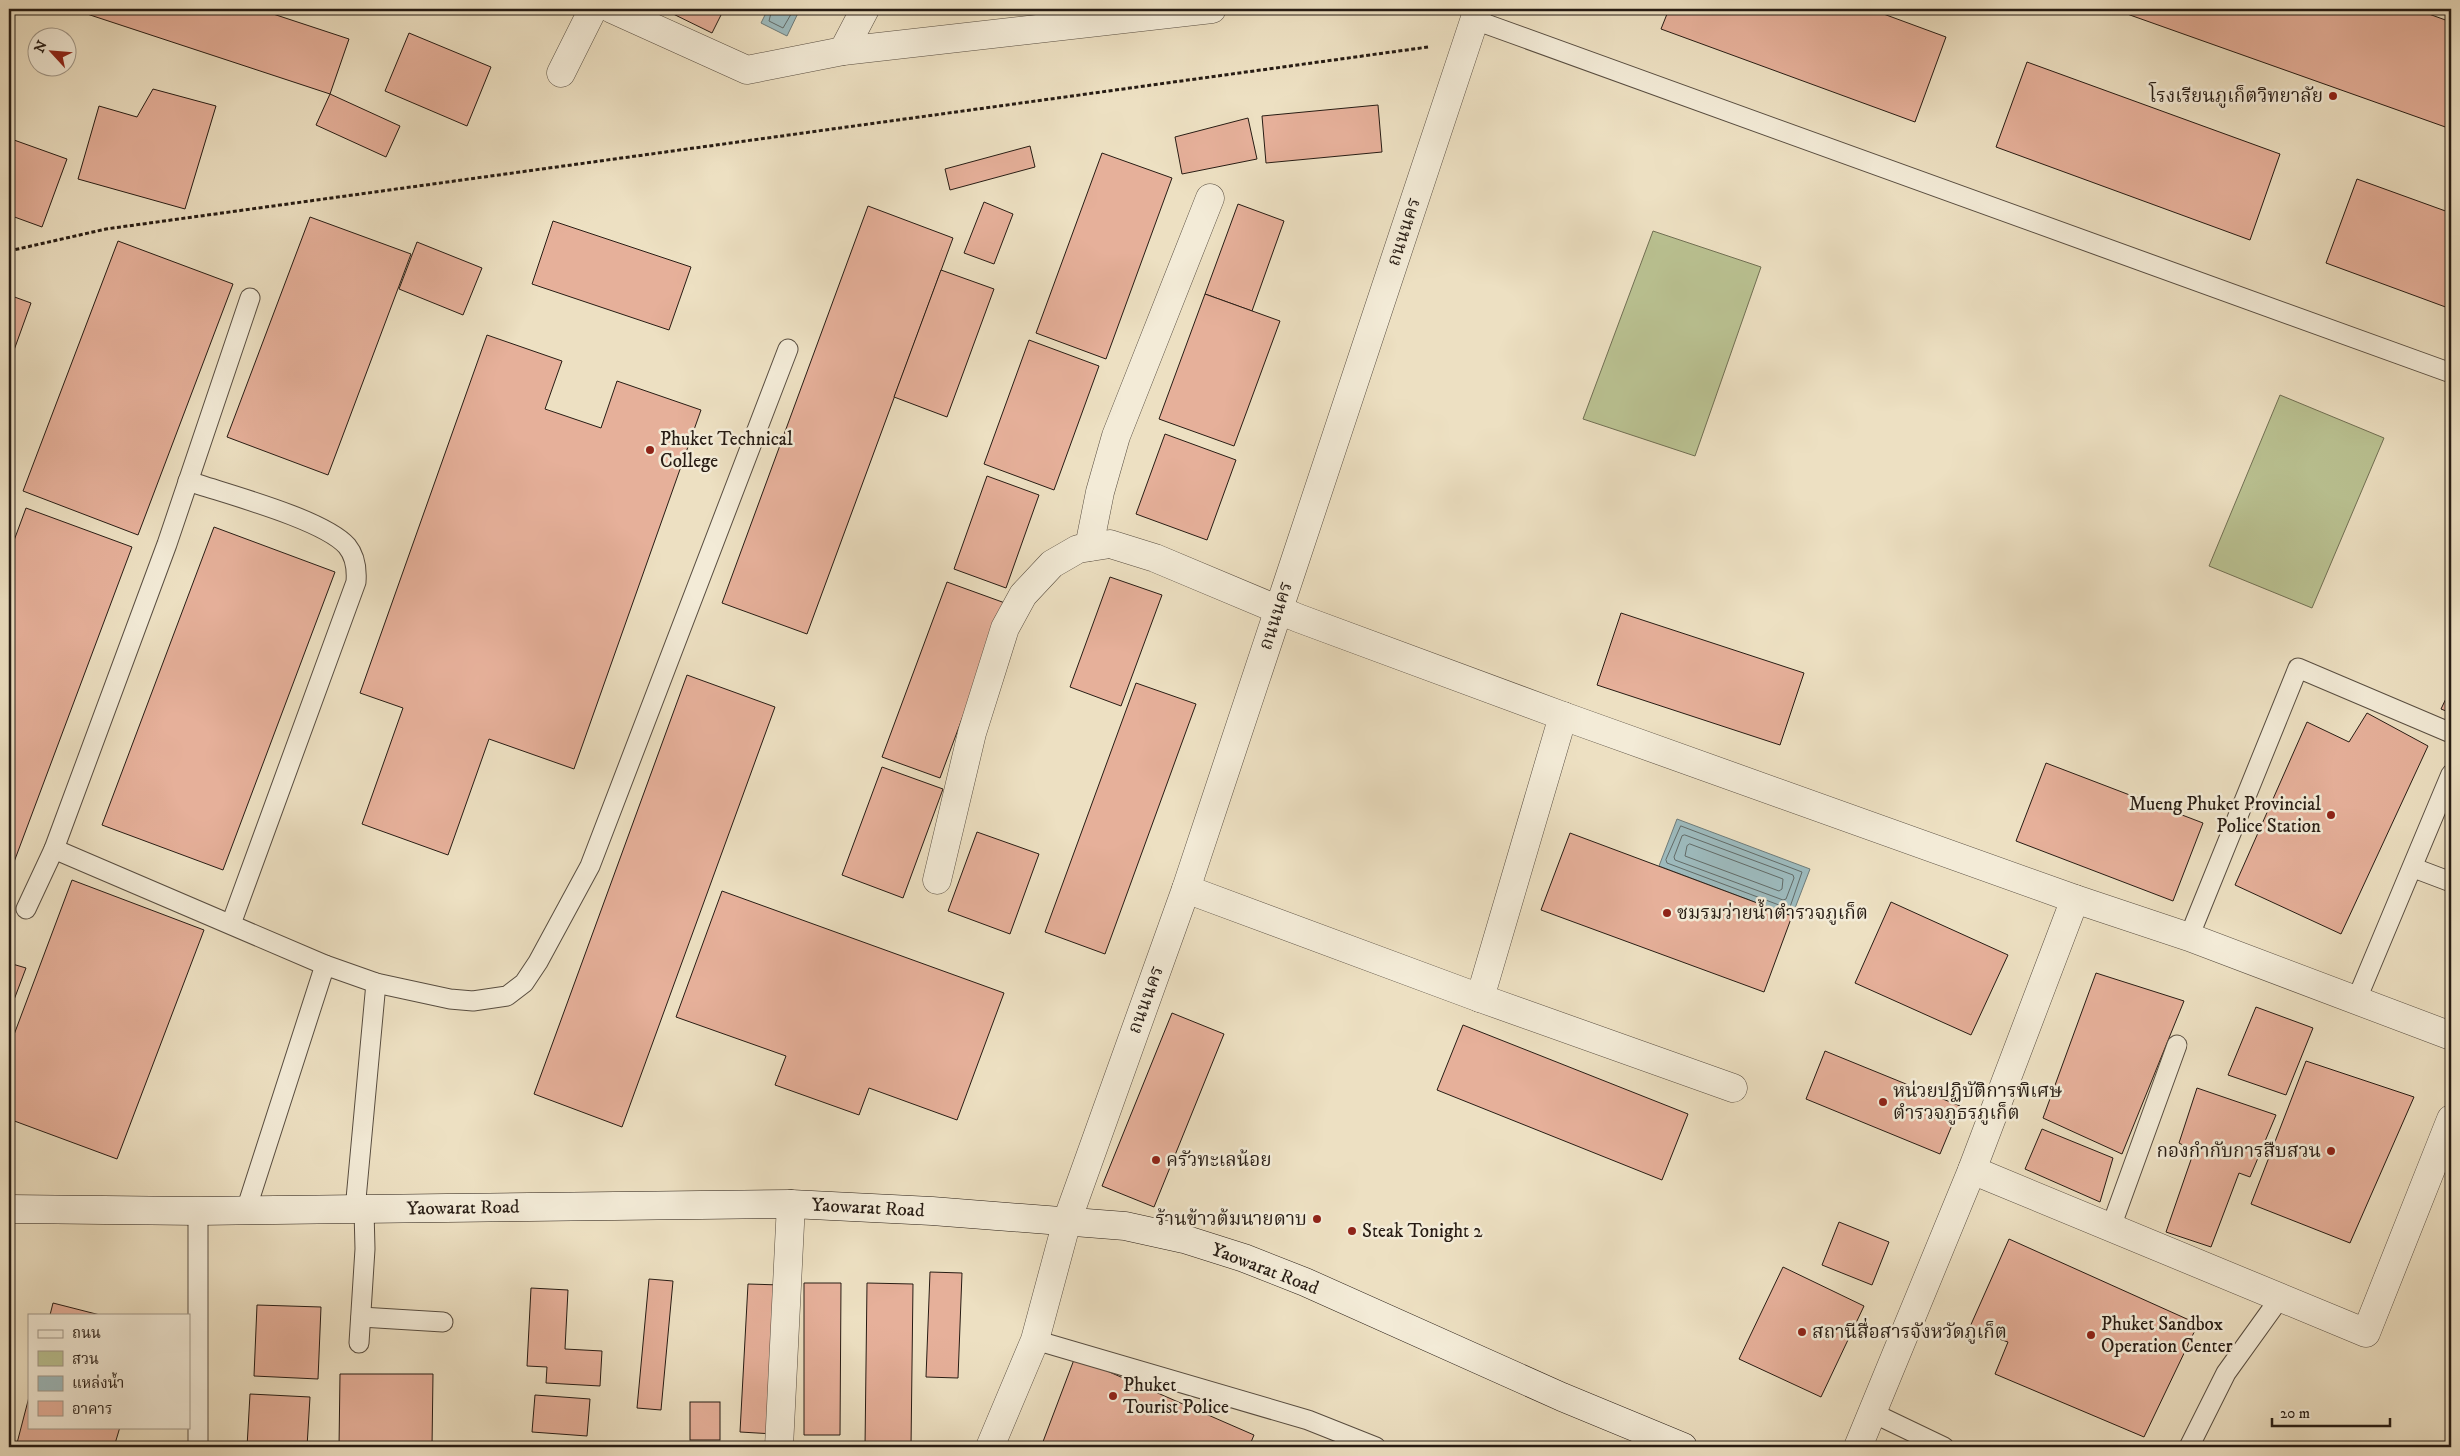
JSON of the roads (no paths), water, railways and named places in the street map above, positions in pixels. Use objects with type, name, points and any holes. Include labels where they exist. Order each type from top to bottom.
[{"type":"street","points":[[561,73],[592,9]]},
{"type":"street","points":[[612,9],[747,70],[843,51],[1212,9]]},
{"type":"street","points":[[843,51],[865,9]]},
{"type":"street","name":"ถนนนคร","points":[[990,1447],[1036,1340],[1067,1221],[1186,889],[1476,14]]},
{"type":"street","points":[[1088,547],[1100,492],[1116,436],[1210,198]]},
{"type":"street","points":[[937,880],[972,733],[1005,628],[1023,595],[1052,564],[1078,549],[1110,544],[1154,558],[1278,610],[1563,716],[2075,899],[2189,937],[2451,1036]]},
{"type":"street","points":[[1480,998],[1563,716]]},
{"type":"street","points":[[1186,889],[1480,998],[1733,1088]]},
{"type":"street","points":[[1858,1447],[1972,1170],[2075,899]]},
{"type":"street","points":[[1972,1170],[2366,1333],[2451,1119]]},
{"type":"street","points":[[779,1447],[791,1204]]},
{"type":"street","name":"Yaowarat Road","points":[[9,1209],[360,1210],[791,1204],[932,1211],[1125,1226],[1184,1239],[1244,1258],[1306,1282],[1562,1397],[1683,1447]]},
{"type":"lane","points":[[1476,14],[2451,373]]},
{"type":"lane","points":[[26,909],[54,849],[188,482],[250,298]]},
{"type":"lane","points":[[54,849],[325,965],[376,983],[450,999],[473,1001],[507,996],[524,983],[538,962],[590,866],[788,349]]},
{"type":"lane","points":[[188,482],[319,526],[347,546],[357,565],[356,582],[231,924]]},
{"type":"lane","points":[[2189,937],[2298,668],[2451,733]]},
{"type":"lane","points":[[2356,1001],[2414,868],[2451,774]]},
{"type":"lane","points":[[2414,868],[2451,882]]},
{"type":"lane","points":[[246,1210],[325,965]]},
{"type":"lane","points":[[359,1343],[361,1317],[360,1210],[376,983]]},
{"type":"lane","points":[[2110,1227],[2177,1045]]},
{"type":"lane","points":[[198,1211],[198,1447]]},
{"type":"lane","points":[[2188,1447],[2226,1374],[2280,1298]]},
{"type":"lane","points":[[361,1317],[443,1322]]},
{"type":"lane","points":[[1036,1340],[1308,1420],[1376,1447]]},
{"type":"lane","points":[[1873,1413],[1944,1447]]},
{"type":"water","points":[[768,9],[800,9],[787,36],[761,23]]},
{"type":"water","points":[[1677,819],[1810,869],[1792,916],[1659,866]]},
{"type":"place","name":"โรงเรียนภูเก็ตวิทยาลัย","points":[[2333,96]]},
{"type":"place","name":"Phuket Technical College","points":[[650,450]]},
{"type":"place","name":"Mueng Phuket Provincial Police Station","points":[[2331,815]]},
{"type":"place","name":"ชมรมว่ายน้ำตำรวจภูเก็ต","points":[[1667,913]]},
{"type":"place","name":"หน่วยปฏิบัติการพิเศษ ตำรวจภูธรภูเก็ต","points":[[1883,1102]]},
{"type":"place","name":"กองกำกับการสืบสวน","points":[[2331,1151]]},
{"type":"place","name":"ครัวทะเลน้อย","points":[[1156,1160]]},
{"type":"place","name":"ร้านข้าวต้มนายดาบ","points":[[1317,1219]]},
{"type":"place","name":"Steak Tonight 2","points":[[1352,1231]]},
{"type":"place","name":"สถานีสื่อสารจังหวัดภูเก็ต","points":[[1802,1332]]},
{"type":"place","name":"Phuket Sandbox Operation Center","points":[[2091,1335]]},
{"type":"place","name":"Phuket Tourist Police","points":[[1113,1396]]}]
